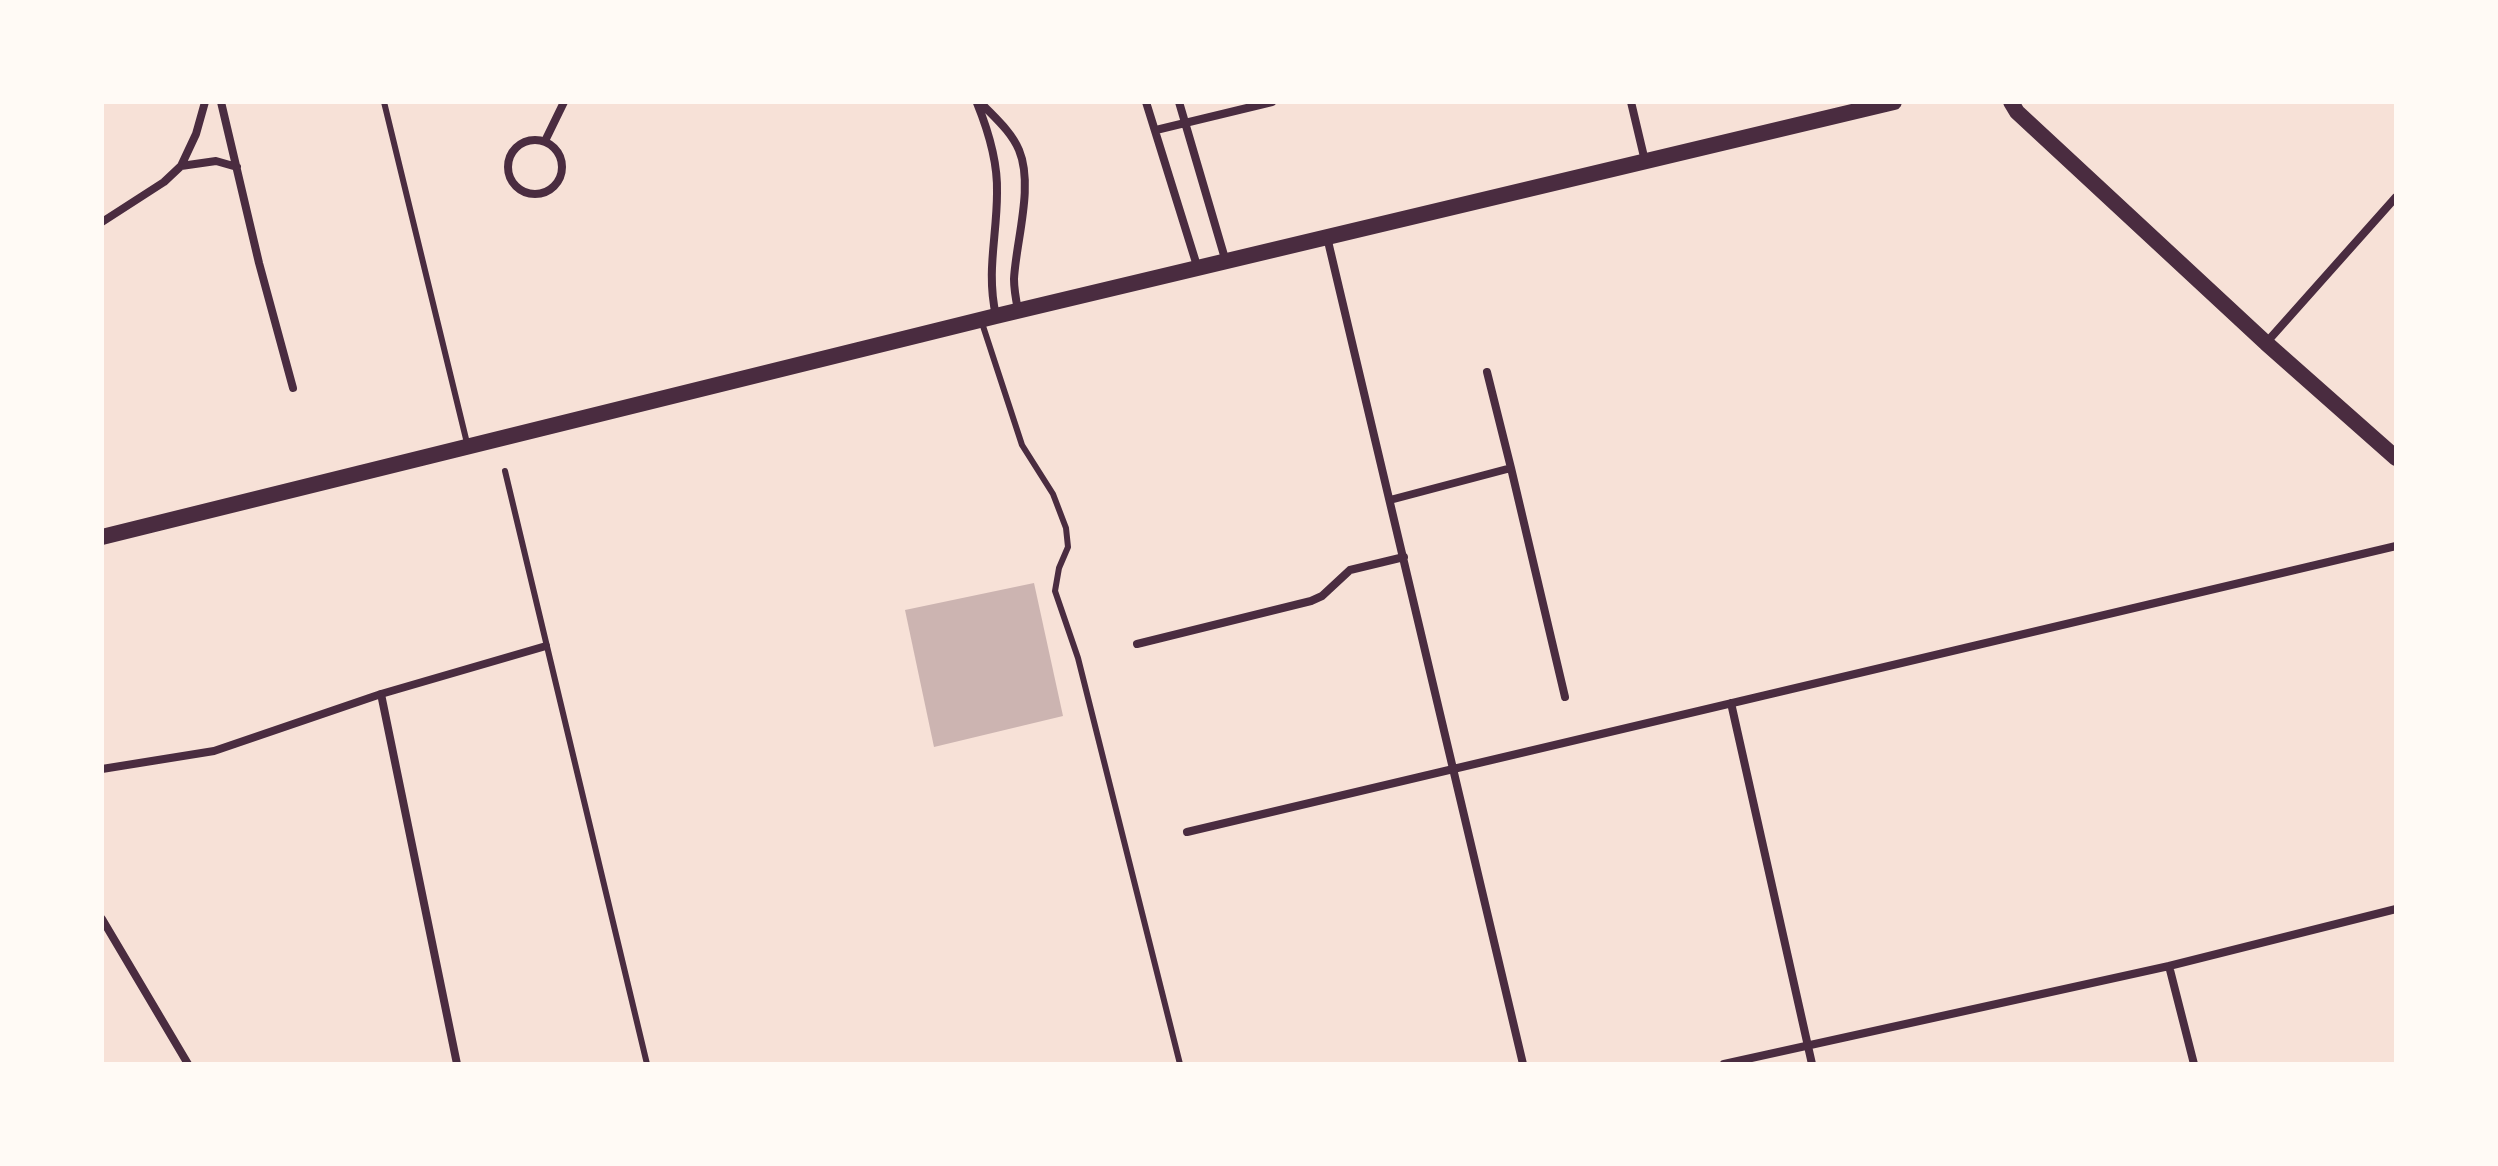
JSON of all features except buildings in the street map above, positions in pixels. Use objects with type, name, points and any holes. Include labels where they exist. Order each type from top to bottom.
[{"type":"main road","points":[[102,537],[989,318],[1894,102]]},
{"type":"main road","points":[[2011,102],[2028,122],[2266,343],[2396,458]]},
{"type":"street","points":[[102,222],[164,182],[181,166],[196,134],[205,102]]},
{"type":"street","points":[[221,102],[259,263],[293,388]]},
{"type":"street","points":[[545,141],[564,102]]},
{"type":"street","points":[[978,102],[1007,130],[1022,160],[1023,193],[1014,277],[1018,311]]},
{"type":"street","points":[[978,102],[990,141],[998,191],[989,318]]},
{"type":"street","points":[[1146,102],[1198,269]]},
{"type":"street","points":[[1179,102],[1226,262]]},
{"type":"street","points":[[1156,130],[1272,102]]},
{"type":"street","points":[[1631,102],[1645,162]]},
{"type":"street","points":[[527,141],[545,141],[553,146],[562,161],[560,178],[548,191],[531,194],[522,191],[510,178],[509,160],[513,152],[527,141]]},
{"type":"street","points":[[181,166],[216,161],[237,167]]},
{"type":"street","points":[[2266,343],[2396,197]]},
{"type":"street","points":[[1327,237],[1523,1064]]},
{"type":"street","points":[[1487,372],[1565,697]]},
{"type":"street","points":[[1390,500],[1511,468]]},
{"type":"street","points":[[1187,832],[2396,546]]},
{"type":"street","points":[[1137,644],[1311,601],[1322,596],[1350,570],[1404,557]]},
{"type":"street","points":[[102,769],[214,751],[381,694],[546,646]]},
{"type":"street","points":[[381,694],[457,1064]]},
{"type":"street","points":[[1731,703],[1812,1064]]},
{"type":"street","points":[[1724,1064],[1808,1043],[2169,966],[2396,909]]},
{"type":"street","points":[[102,919],[105,932],[188,1064]]},
{"type":"street","points":[[2169,966],[2194,1064]]},
{"type":"lane","points":[[384,102],[468,447]]},
{"type":"lane","points":[[989,318],[1022,445],[1053,494],[1066,528],[1068,547],[1059,568],[1055,591],[1078,658],[1180,1064]]},
{"type":"lane","points":[[505,471],[647,1064]]}]
